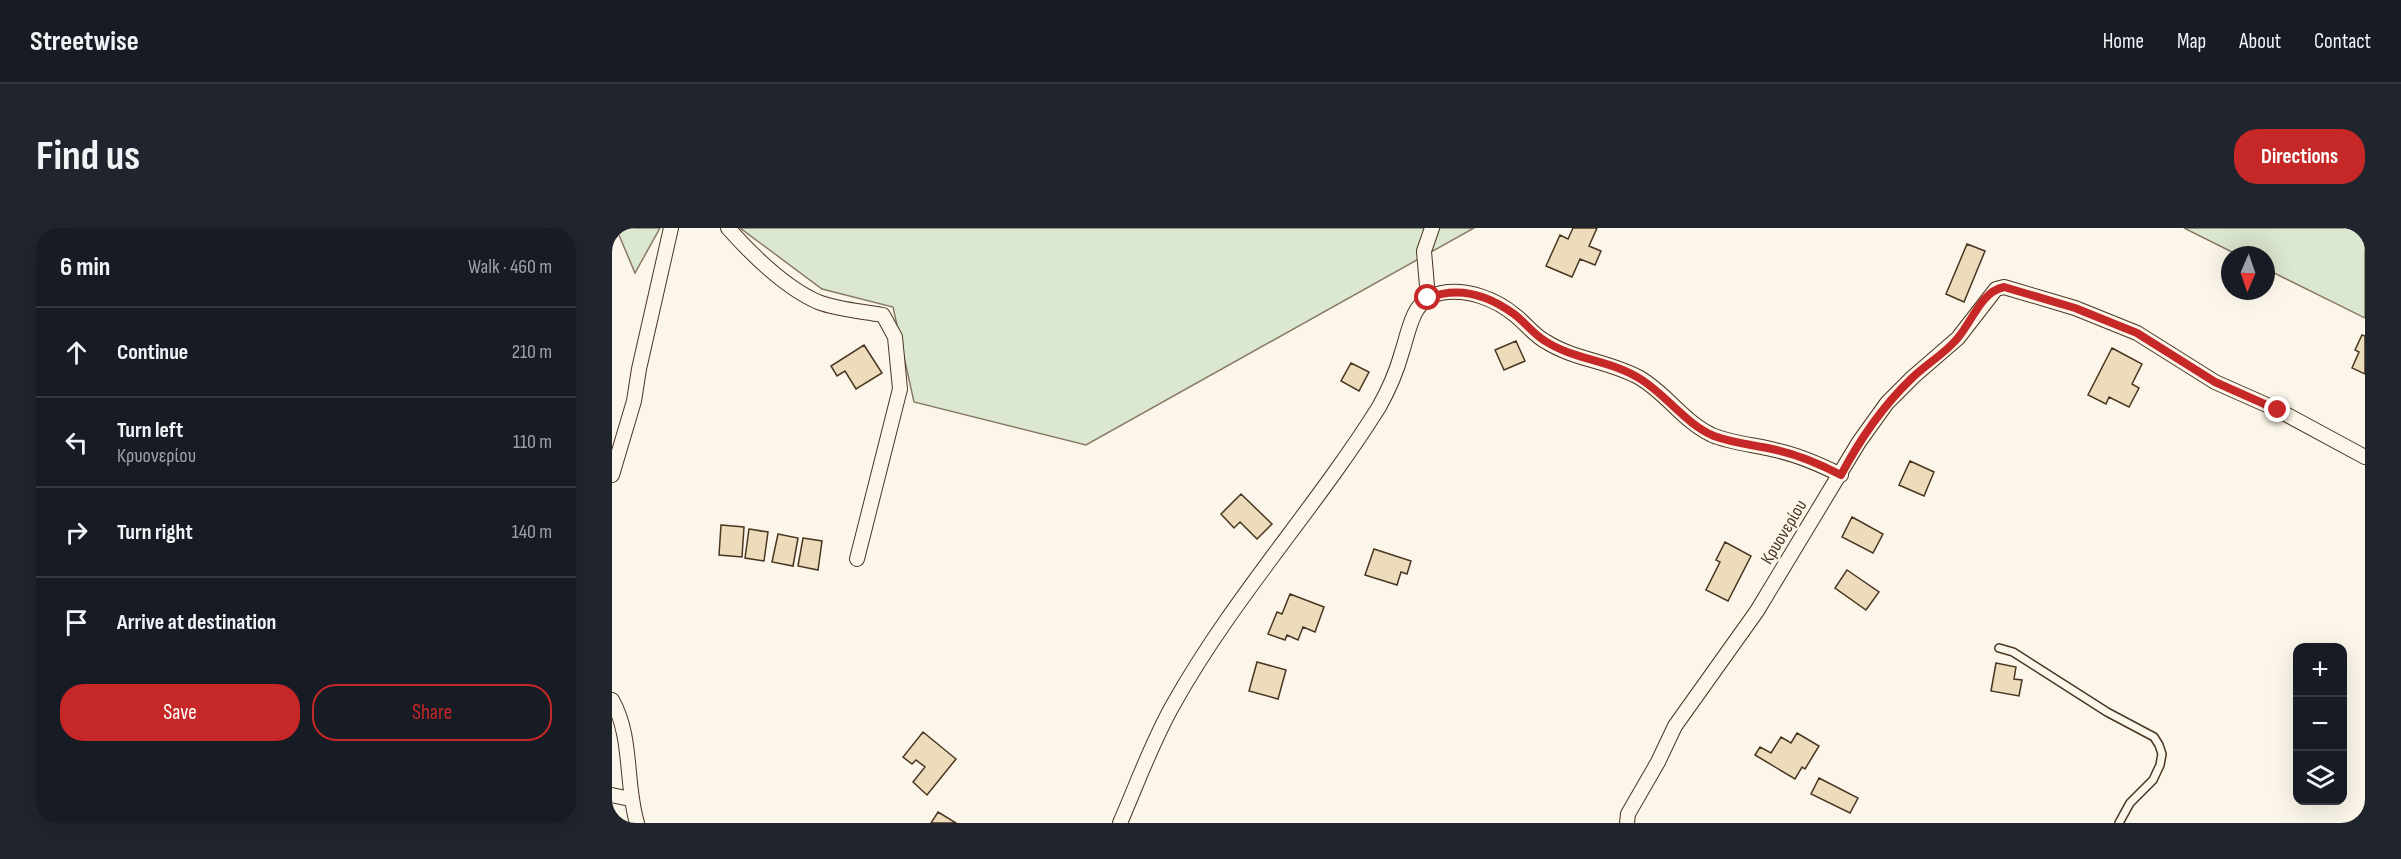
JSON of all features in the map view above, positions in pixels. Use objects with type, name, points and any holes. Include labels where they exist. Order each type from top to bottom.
[{"type":"street","points":[[612,475],[634,401],[639,369],[671,228]]},
{"type":"street","points":[[728,228],[747,249],[791,285],[817,301],[839,308],[883,315],[895,337],[900,389],[857,559]]},
{"type":"street","points":[[1428,298],[1424,251],[1432,228]]},
{"type":"street","name":"Κρυονερίου","points":[[1627,823],[1628,814],[1676,726],[1757,611],[1859,442],[1887,403],[1958,338],[1987,297],[1996,289],[2004,287],[2075,308],[2137,333],[2215,382],[2278,410],[2365,456]]},
{"type":"street","points":[[1120,823],[1172,706],[1204,655],[1335,475],[1381,403],[1401,355],[1412,318],[1419,305],[1428,298],[1439,294],[1466,292],[1482,297],[1513,314],[1545,341],[1579,356],[1607,363],[1640,378],[1660,392],[1698,426],[1713,435],[1800,456],[1841,475]]},
{"type":"street","points":[[612,700],[619,712],[625,736],[630,799],[637,823]]},
{"type":"street","points":[[612,795],[630,799]]},
{"type":"lane","points":[[1999,648],[2013,652],[2107,712],[2154,737],[2162,754],[2160,765],[2153,780],[2130,803],[2119,823]]},
{"type":"green space","points":[[622,228],[660,228],[635,273],[619,235]]},
{"type":"green space","points":[[740,228],[1474,228],[1086,445],[914,402],[893,307],[822,289]]},
{"type":"green space","points":[[2184,228],[2365,228],[2365,318],[2275,273],[2275,246],[2221,246]]},
{"type":"building","points":[[1573,228],[1597,228],[1589,246],[1601,251],[1595,265],[1580,259],[1572,277],[1546,266],[1560,235],[1568,239]]},
{"type":"building","points":[[1967,244],[1985,251],[1964,302],[1946,294]]},
{"type":"building","points":[[2362,335],[2365,336],[2365,374],[2352,368],[2359,352],[2355,350]]},
{"type":"building","points":[[1516,341],[1525,361],[1504,370],[1495,350]]},
{"type":"building","points":[[864,345],[882,373],[856,389],[845,371],[837,376],[831,366]]},
{"type":"building","points":[[2112,348],[2142,364],[2132,384],[2139,388],[2129,407],[2109,397],[2106,404],[2088,395]]},
{"type":"building","points":[[1351,363],[1369,372],[1359,391],[1341,381]]},
{"type":"building","points":[[1910,461],[1934,472],[1924,496],[1899,485]]},
{"type":"building","points":[[1241,494],[1272,524],[1257,539],[1240,522],[1234,528],[1221,514]]},
{"type":"building","points":[[1852,517],[1883,534],[1873,553],[1842,537]]},
{"type":"building","points":[[721,525],[744,527],[742,557],[719,555]]},
{"type":"building","points":[[749,529],[768,532],[764,561],[745,558]]},
{"type":"building","points":[[778,534],[798,538],[793,566],[772,562]]},
{"type":"building","points":[[803,538],[822,541],[818,570],[798,566]]},
{"type":"building","points":[[1725,542],[1751,556],[1728,601],[1706,590],[1720,562],[1716,560]]},
{"type":"building","points":[[1374,549],[1411,561],[1407,574],[1401,572],[1397,585],[1365,575]]},
{"type":"building","points":[[1847,570],[1879,592],[1866,610],[1835,588]]},
{"type":"building","points":[[1290,594],[1324,607],[1315,632],[1303,627],[1298,640],[1287,635],[1285,640],[1268,634],[1277,612],[1282,614]]},
{"type":"building","points":[[1257,662],[1286,670],[1278,699],[1249,691]]},
{"type":"building","points":[[1996,663],[2016,667],[2014,679],[2022,680],[2019,696],[1991,691]]},
{"type":"building","points":[[923,732],[956,759],[927,795],[913,782],[925,767],[916,760],[912,764],[903,757]]},
{"type":"building","points":[[1797,733],[1819,746],[1805,769],[1802,767],[1795,779],[1755,755],[1760,747],[1771,753],[1781,737],[1791,743]]},
{"type":"building","points":[[1819,778],[1858,798],[1850,813],[1811,794]]},
{"type":"building","points":[[938,812],[956,823],[931,823]]},
{"type":"route","points":[[1428,298],[1450,292],[1466,292],[1482,297],[1513,314],[1545,341],[1579,356],[1607,363],[1640,378],[1660,392],[1698,426],[1713,435],[1800,456],[1841,475],[1859,442],[1887,403],[1958,338],[1987,297],[1996,289],[2004,287],[2075,308],[2137,333],[2215,382],[2278,410]]}]
